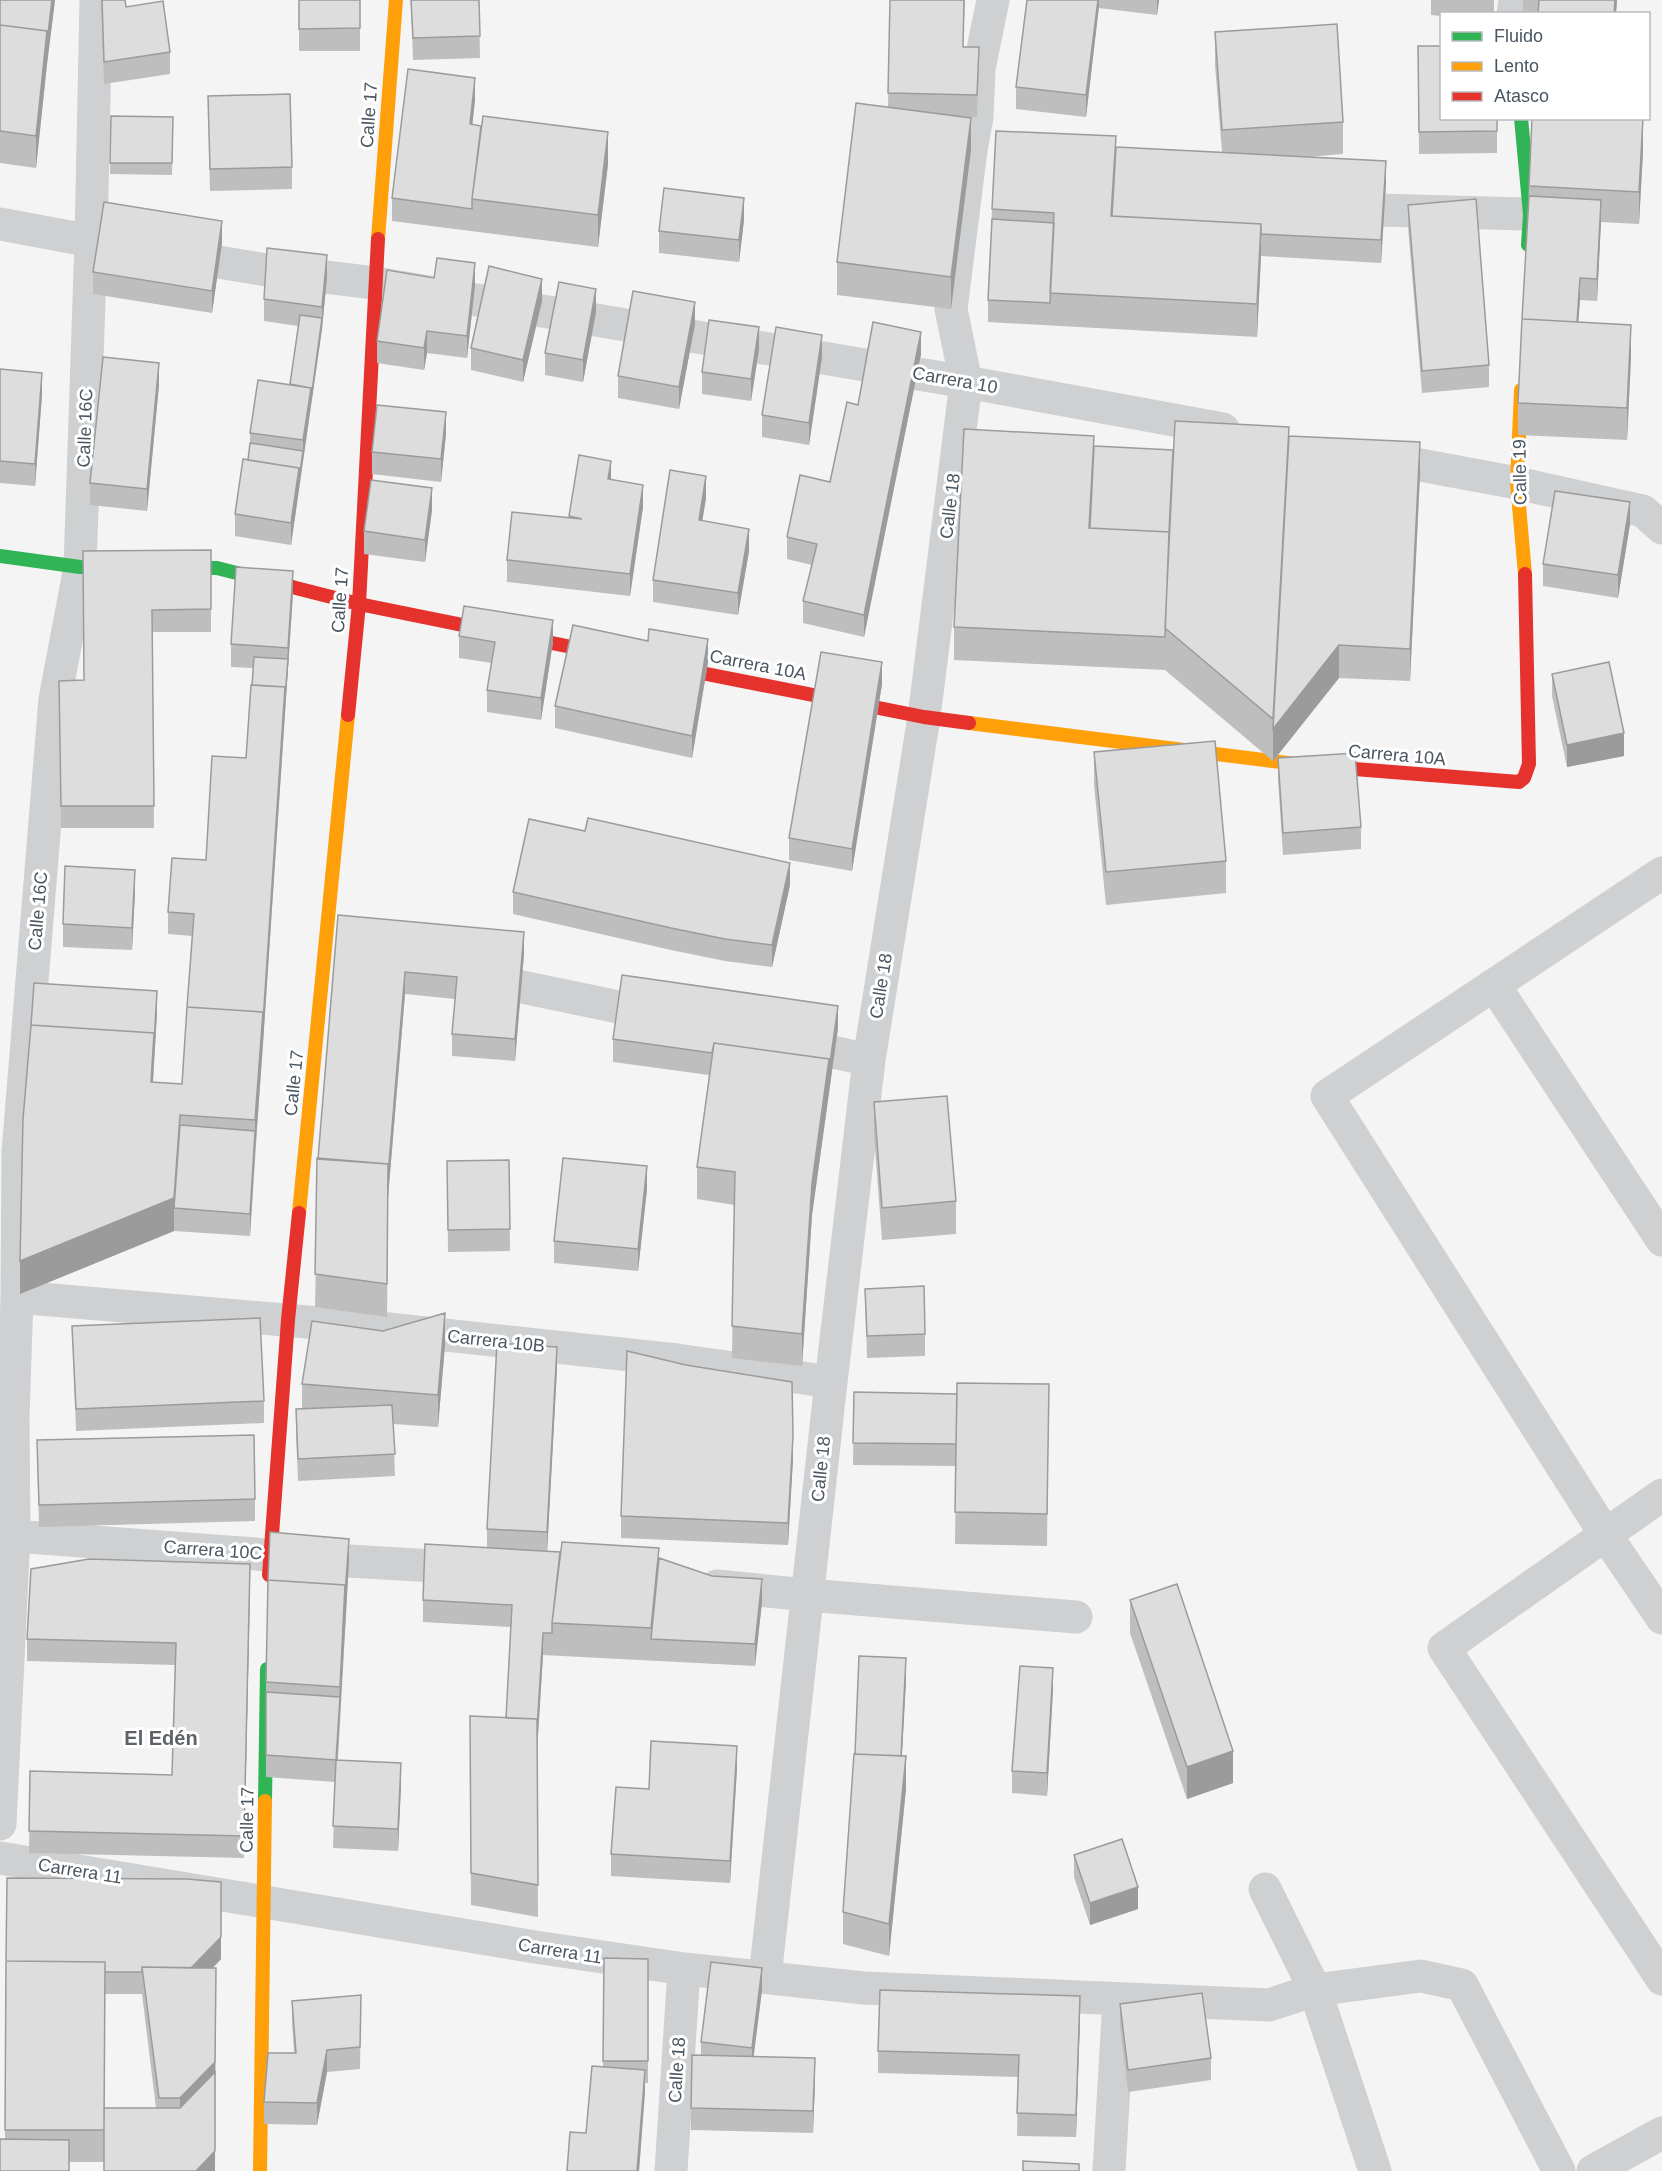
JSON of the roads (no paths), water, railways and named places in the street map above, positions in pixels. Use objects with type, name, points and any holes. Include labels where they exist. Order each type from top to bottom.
[{"type":"street","name":"Calle 16C","points":[[0,1824],[7,1536],[14,1418],[17,1297],[9,1150],[55,699],[80,567],[91,242],[96,0]]},
{"type":"street","name":"Calle 17","points":[[268,1589],[288,1320],[338,949],[359,604],[375,283],[396,0]]},
{"type":"street","name":"Calle 18","points":[[765,1977],[869,1060],[924,717],[966,382],[951,309],[977,117],[979,69],[993,0]]},
{"type":"street","points":[[1521,120],[1530,214],[1528,261]]},
{"type":"street","points":[[971,150],[1005,157]]},
{"type":"street","points":[[1305,209],[1530,214]]},
{"type":"street","name":"Carrera 10","points":[[0,224],[91,242],[267,270],[375,283],[966,382],[1248,434]]},
{"type":"street","name":"Calle 19","points":[[1515,783],[1524,778],[1529,764],[1524,549],[1517,483],[1522,378]]},
{"type":"street","points":[[1353,453],[1517,483],[1644,511],[1662,528]]},
{"type":"street","points":[[0,556],[80,567],[217,568],[359,604],[629,658]]},
{"type":"street","name":"Carrera 10A","points":[[653,663],[924,717],[1281,763],[1515,783]]},
{"type":"street","points":[[1662,873],[1328,1096],[1605,1534],[1662,1618]]},
{"type":"street","points":[[453,973],[696,1023]]},
{"type":"street","points":[[1494,985],[1662,1240]]},
{"type":"street","points":[[765,1038],[869,1060]]},
{"type":"street","name":"Carrera 10B","points":[[17,1297],[288,1320],[677,1360],[831,1382]]},
{"type":"street","points":[[1662,1495],[1444,1648],[1662,1979]]},
{"type":"street","name":"Carrera 10C","points":[[7,1536],[500,1570]]},
{"type":"street","points":[[693,1584],[807,1596],[1076,1617]]},
{"type":"street","name":"Calle 17","points":[[260,2171],[267,1658]]},
{"type":"street","name":"Carrera 11","points":[[0,1858],[534,1947],[684,1969],[864,1988],[1269,2005],[1315,1990]]},
{"type":"street","points":[[1265,1889],[1315,1990],[1375,2171]]},
{"type":"street","name":"Calle 18","points":[[671,2171],[684,1969]]},
{"type":"street","points":[[1315,1990],[1421,1976],[1462,1985],[1559,2171]]},
{"type":"street","points":[[1109,2171],[1119,1999]]},
{"type":"street","points":[[1593,2171],[1662,2133]]},
{"type":"district","name":"El Edén","points":[[161,1738]]}]
